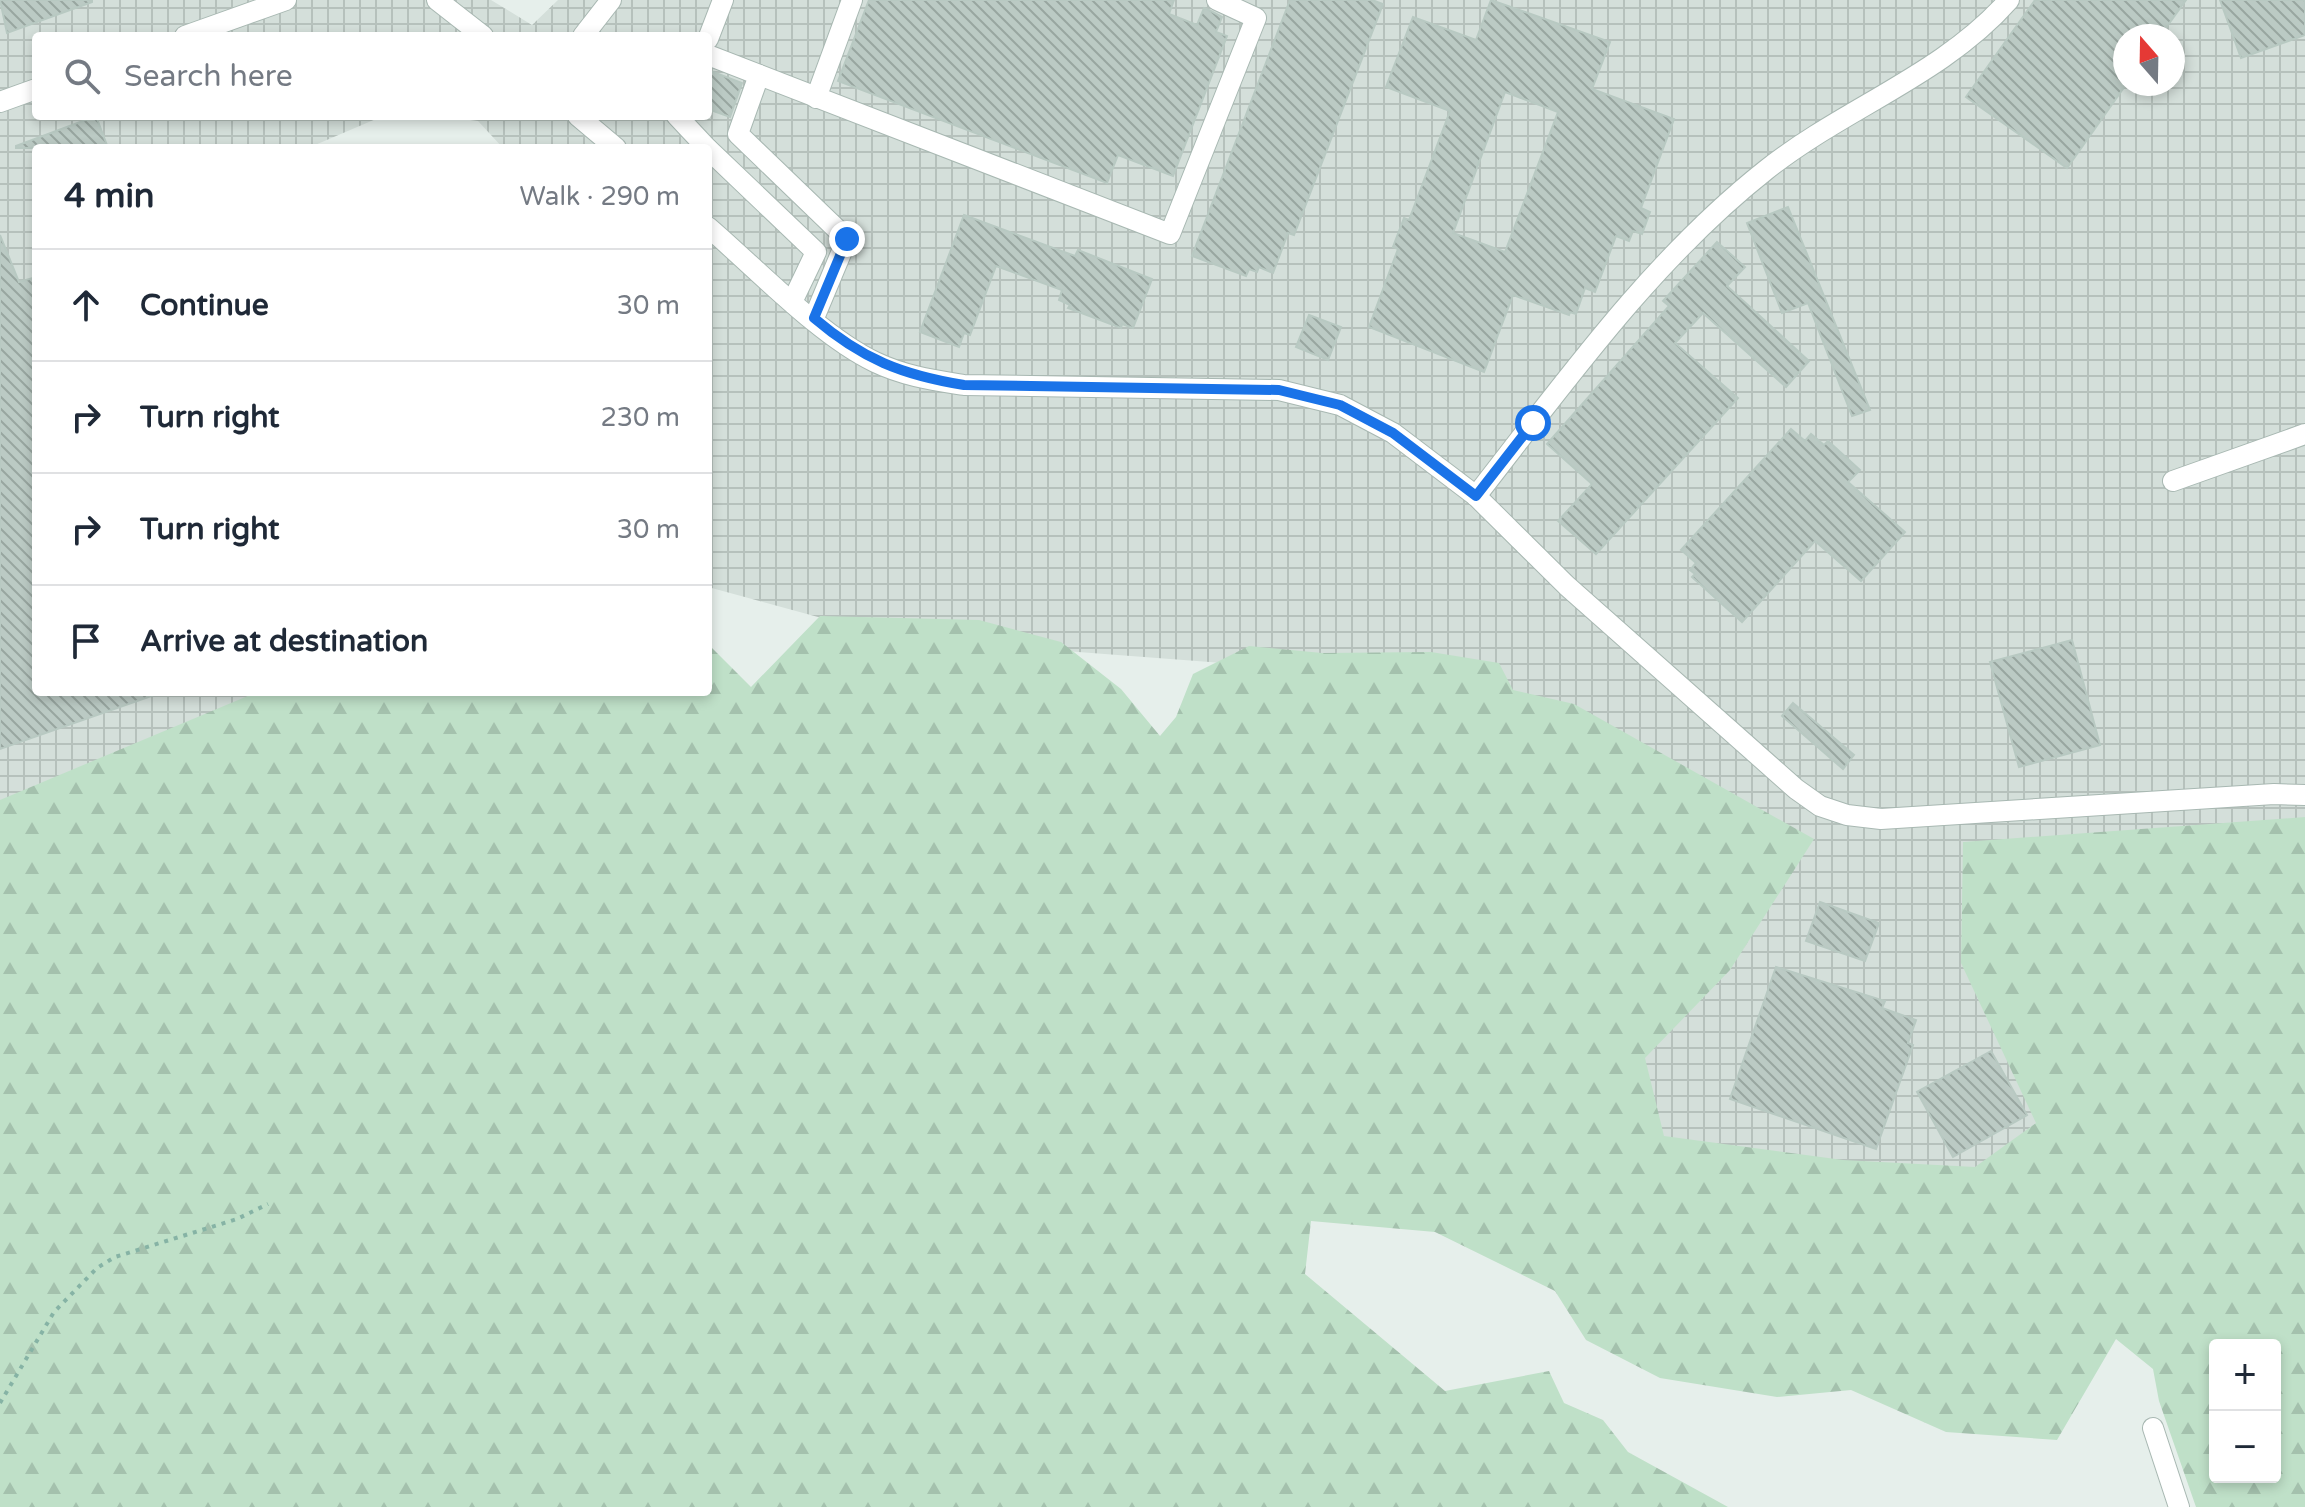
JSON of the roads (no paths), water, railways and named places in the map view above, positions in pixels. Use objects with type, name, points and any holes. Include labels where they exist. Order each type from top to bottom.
[{"type":"street","points":[[196,32],[286,0]]},
{"type":"street","points":[[437,0],[478,32]]},
{"type":"street","points":[[586,32],[611,0]]},
{"type":"street","points":[[711,32],[723,0]]},
{"type":"street","points":[[816,98],[852,0]]},
{"type":"street","points":[[712,57],[1170,234],[1256,18],[1217,0]]},
{"type":"street","points":[[1476,496],[1673,253],[1723,205],[1825,126],[1953,53],[2009,0]]},
{"type":"street","points":[[759,75],[738,134],[847,239],[814,318]]},
{"type":"street","points":[[0,102],[32,90]]},
{"type":"street","points":[[583,120],[611,144]]},
{"type":"street","points":[[681,120],[704,144]]},
{"type":"street","points":[[712,152],[816,252],[793,300]]},
{"type":"street","points":[[712,230],[814,318],[874,361],[928,379],[964,385],[1279,390],[1340,405],[1393,433],[1476,496],[1567,586],[1796,789],[1820,806],[1847,815],[1912,818],[2305,795]]},
{"type":"street","points":[[2173,481],[2305,434]]},
{"type":"street","points":[[2153,1428],[2179,1507]]}]
